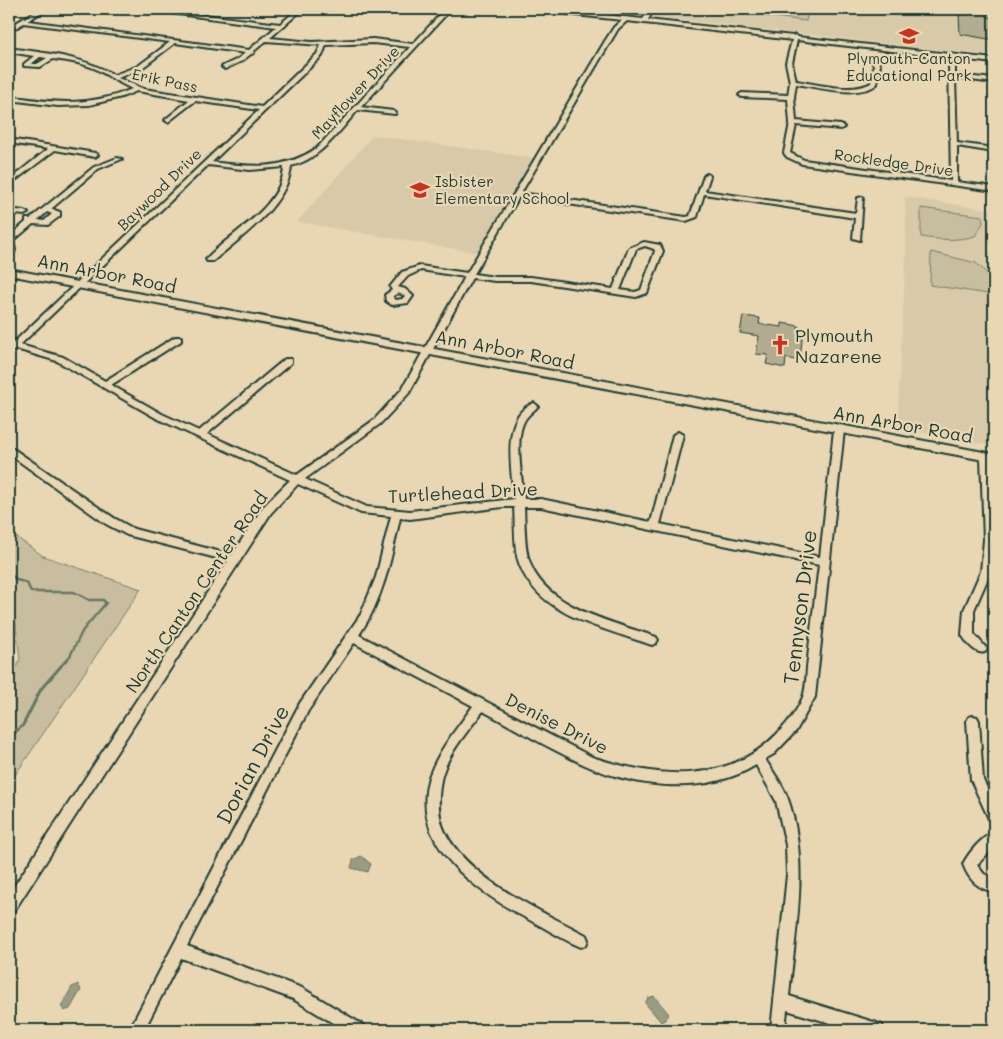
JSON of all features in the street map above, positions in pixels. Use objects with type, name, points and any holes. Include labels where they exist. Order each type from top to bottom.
[{"type":"main road","points":[[9,30],[44,9]]},
{"type":"main road","name":"Ann Arbor Road","points":[[9,272],[990,458]]},
{"type":"street","points":[[144,9],[282,26]]},
{"type":"street","points":[[187,14],[194,9]]},
{"type":"street","points":[[225,67],[252,52],[301,9]]},
{"type":"street","name":"Mayflower Drive","points":[[206,163],[252,169],[288,164],[317,151],[448,9]]},
{"type":"street","points":[[537,9],[994,61]]},
{"type":"street","points":[[645,20],[652,9]]},
{"type":"street","name":"North Canton Center Road","points":[[9,906],[267,510],[296,480],[368,429],[388,412],[406,391],[470,276],[608,40],[626,18]]},
{"type":"street","points":[[23,21],[252,52]]},
{"type":"street","points":[[795,37],[789,63],[793,82],[791,97],[793,123],[841,127]]},
{"type":"street","points":[[266,39],[324,44],[367,41],[414,46]]},
{"type":"street","points":[[113,78],[140,67],[175,41]]},
{"type":"street","name":"Baywood Drive","points":[[12,348],[320,55],[324,44]]},
{"type":"street","name":"Erik Pass","points":[[9,50],[87,63],[136,89],[263,109]]},
{"type":"street","points":[[40,54],[26,65],[38,66],[53,56]]},
{"type":"street","points":[[793,82],[856,89],[867,88],[874,84],[877,65],[873,60]]},
{"type":"street","points":[[952,62],[954,183]]},
{"type":"street","points":[[952,76],[994,81]]},
{"type":"street","points":[[9,98],[62,106],[84,105],[89,110],[95,110],[101,109],[105,101],[136,89]]},
{"type":"street","points":[[742,94],[791,97]]},
{"type":"street","points":[[168,120],[193,99]]},
{"type":"street","points":[[357,108],[393,113]]},
{"type":"street","name":"Rockledge Drive","points":[[793,123],[787,153],[791,158],[802,162],[994,188]]},
{"type":"street","points":[[9,141],[95,155]]},
{"type":"street","points":[[954,144],[994,150]]},
{"type":"street","points":[[9,183],[54,148]]},
{"type":"street","points":[[9,255],[11,250],[9,240],[29,221],[100,165],[119,159]]},
{"type":"street","points":[[210,259],[232,243],[280,192],[289,176],[288,164]]},
{"type":"street","points":[[518,195],[686,219],[693,217],[707,176]]},
{"type":"street","points":[[701,192],[859,216]]},
{"type":"street","points":[[857,238],[861,198]]},
{"type":"street","points":[[29,221],[46,223],[58,214],[45,208]]},
{"type":"street","points":[[9,211],[24,213]]},
{"type":"street","points":[[396,292],[394,287],[399,279],[416,269],[495,279],[531,279],[615,293],[634,295],[643,292],[659,251],[657,247],[644,244],[632,248],[615,293]]},
{"type":"street","points":[[105,385],[178,339]]},
{"type":"street","name":"Turtlehead Drive","points":[[12,348],[60,359],[134,402],[357,508],[396,515],[424,514],[519,502],[572,507],[825,562]]},
{"type":"street","points":[[200,435],[288,361]]},
{"type":"street","points":[[534,406],[522,416],[517,428],[515,449],[522,559],[526,571],[537,588],[550,599],[569,609],[652,640]]},
{"type":"street","name":"Tennyson Drive","points":[[758,758],[791,730],[808,697],[840,430]]},
{"type":"street","points":[[655,525],[678,435]]},
{"type":"street","points":[[9,450],[110,521],[130,532],[234,559]]},
{"type":"street","points":[[981,649],[968,635],[969,610],[986,571],[990,540],[990,458]]},
{"type":"street","name":"Dorian Drive","points":[[136,1030],[304,707],[366,616],[376,592],[396,515]]},
{"type":"street","name":"Denise Drive","points":[[352,637],[589,761],[634,776],[668,779],[706,778],[735,770],[758,758]]},
{"type":"street","points":[[481,704],[451,746],[435,781],[433,808],[440,835],[458,863],[482,884],[581,940]]},
{"type":"street","points":[[973,721],[977,780],[994,815]]},
{"type":"street","points":[[758,758],[782,799],[793,844],[794,875],[778,1030]]},
{"type":"street","points":[[994,838],[973,857],[970,864],[972,872],[980,880],[994,885]]},
{"type":"street","points":[[177,950],[297,993],[358,1030]]},
{"type":"street","points":[[781,1001],[877,1030]]},
{"type":"shaded area","name":"Plymouth-Canton Educational Park","points":[[659,9],[994,9],[994,56],[655,17]]},
{"type":"shaded area","points":[[768,9],[809,9],[806,21],[765,16]]},
{"type":"shaded area","name":"Isbister Elementary School","points":[[373,135],[534,158],[478,253],[297,222]]},
{"type":"shaded area","points":[[905,197],[994,210],[994,446],[897,428],[906,251]]},
{"type":"shaded area","points":[[921,208],[982,216],[983,223],[975,236],[968,238],[948,240],[921,237]]},
{"type":"shaded area","points":[[931,252],[976,263],[994,280],[994,295],[930,285]]},
{"type":"shaded area","points":[[9,532],[43,556],[141,589],[9,784],[9,686],[20,659],[15,618],[9,607]]},
{"type":"shaded area","points":[[361,856],[371,864],[368,872],[351,868],[353,860]]},
{"type":"shaded area","points":[[78,984],[81,990],[70,1009],[64,1011],[61,1006],[72,987]]},
{"type":"shaded area","points":[[654,996],[669,1014],[661,1022],[645,1003],[648,998]]},
{"type":"building","points":[[975,12],[987,13],[987,17],[994,18],[994,40],[960,34],[959,15]]},
{"type":"building","name":"Plymouth Nazarene","points":[[743,316],[760,318],[759,324],[782,327],[782,323],[799,326],[798,330],[803,330],[800,361],[786,358],[785,368],[766,364],[768,355],[756,354],[759,336],[740,333]]},
{"type":"waterway","points":[[9,573],[17,580],[27,583],[31,592],[74,592],[89,600],[103,600],[106,603],[83,630],[70,656],[60,667]]},
{"type":"waterway","points":[[9,738],[23,725],[41,689],[61,666]]},
{"type":"place","name":"Plymouth-Canton Educational Park","points":[[909,36]]},
{"type":"place","name":"Isbister Elementary School","points":[[420,190]]},
{"type":"place","name":"Plymouth Nazarene","points":[[780,345]]}]
